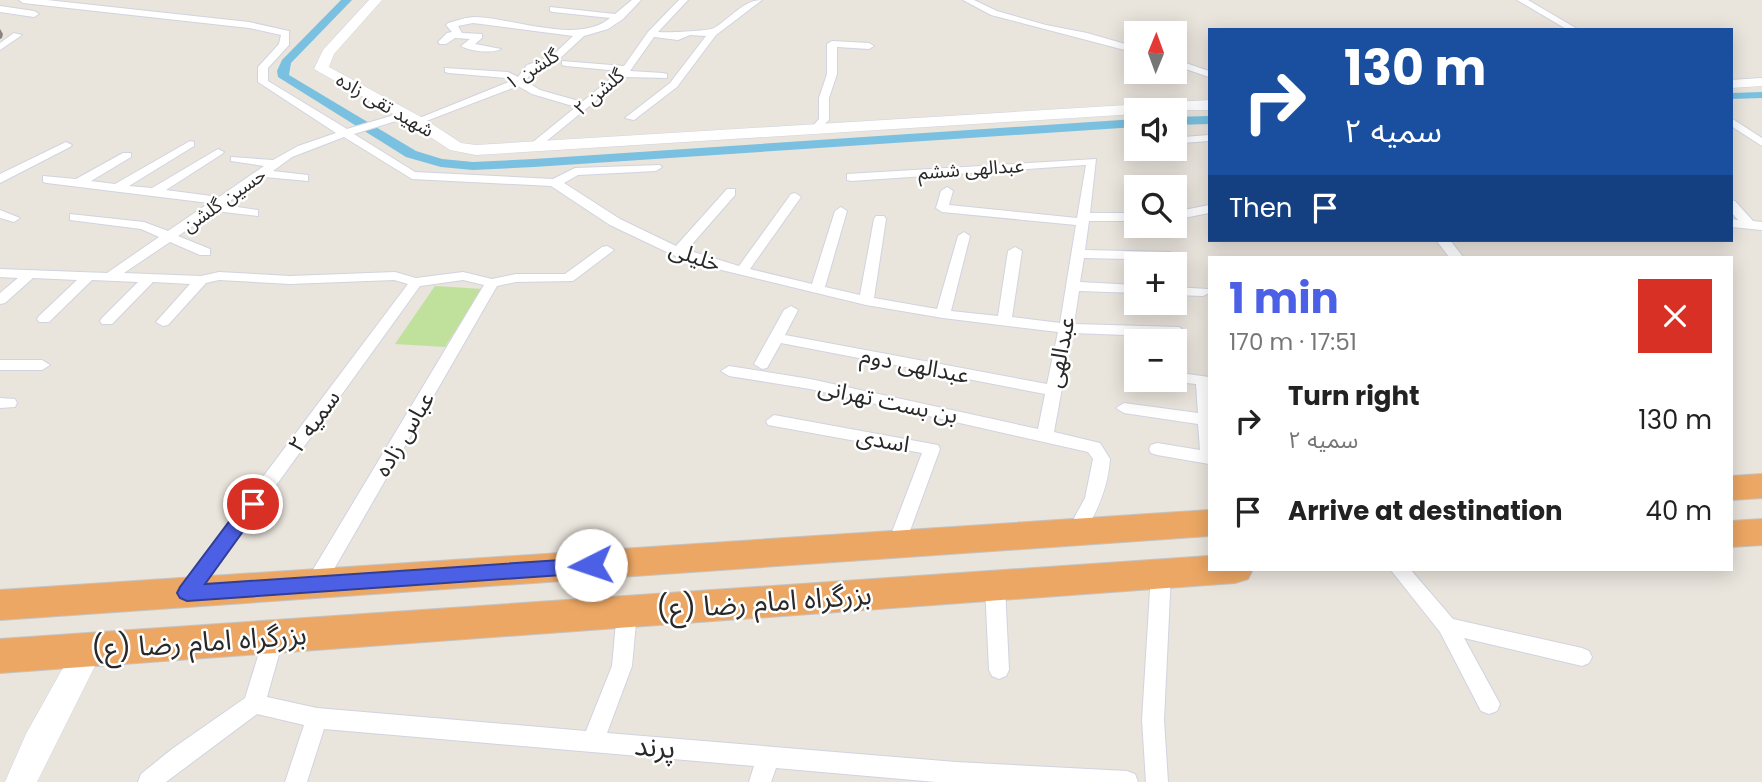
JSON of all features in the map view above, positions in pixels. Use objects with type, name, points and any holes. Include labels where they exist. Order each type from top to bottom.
[{"type":"highway","points":[[1733,488],[1762,486]]},
{"type":"highway","name":"بزرگراه امام رضا (ع)","points":[[0,606],[1208,523]]},
{"type":"highway","points":[[1733,534],[1762,532]]},
{"type":"highway","name":"بزرگراه امام رضا (ع)","points":[[0,656],[1208,571]]},
{"type":"main road","name":"شهید تقی زاده","points":[[376,0],[328,54],[321,69],[463,150],[1208,105]]},
{"type":"street","points":[[23,0],[249,25],[286,33],[284,45],[263,67],[262,82],[347,135]]},
{"type":"street","name":"گلشن ۱","points":[[411,118],[519,82],[531,68],[554,59],[581,34],[605,27],[637,0]]},
{"type":"street","name":"گلشن ۲","points":[[534,146],[624,72],[651,34],[684,0]]},
{"type":"street","points":[[628,141],[626,132],[631,113],[664,93],[694,61],[701,46],[713,33],[758,0]]},
{"type":"street","points":[[967,0],[994,13],[1045,29],[1087,36],[1124,48]]},
{"type":"street","points":[[1521,0],[1571,28]]},
{"type":"street","points":[[0,9],[34,13]]},
{"type":"street","points":[[553,9],[620,17]]},
{"type":"street","points":[[496,49],[466,46],[479,36],[447,39],[458,32],[451,25],[473,20],[581,34]]},
{"type":"street","points":[[651,34],[678,37],[689,32],[713,33]]},
{"type":"street","points":[[0,47],[17,35]]},
{"type":"street","points":[[816,129],[824,120],[824,98],[832,74],[832,44],[869,46]]},
{"type":"street","points":[[566,63],[663,76]]},
{"type":"street","points":[[1187,66],[1208,74]]},
{"type":"street","points":[[449,70],[508,75],[536,92],[584,106]]},
{"type":"street","points":[[1733,84],[1762,82]]},
{"type":"street","name":"حسین گلشن","points":[[108,278],[275,164],[313,143],[411,118]]},
{"type":"street","points":[[1733,122],[1762,144]]},
{"type":"street","name":"خلیلی","points":[[347,135],[412,175],[479,180],[540,180],[555,183],[615,222],[678,252],[741,271],[866,301],[943,314],[1066,328],[1124,330]]},
{"type":"street","points":[[1187,140],[1208,138]]},
{"type":"street","points":[[0,179],[66,145]]},
{"type":"street","points":[[117,188],[190,145]]},
{"type":"street","points":[[153,193],[218,152]]},
{"type":"street","points":[[79,183],[127,155]]},
{"type":"street","points":[[235,159],[275,164]]},
{"type":"street","name":"عبدالهی ششم","points":[[851,177],[1092,161]]},
{"type":"street","name":"عبدالهی","points":[[1045,435],[1066,328],[1092,161]]},
{"type":"street","points":[[555,183],[575,172],[656,167]]},
{"type":"street","points":[[263,173],[304,178]]},
{"type":"street","points":[[47,179],[153,193],[254,213]]},
{"type":"street","points":[[947,191],[942,208],[1083,220],[1124,218]]},
{"type":"street","points":[[678,252],[731,192]]},
{"type":"street","points":[[741,271],[795,197]]},
{"type":"street","points":[[1733,206],[1755,225]]},
{"type":"street","points":[[1187,213],[1208,209]]},
{"type":"street","points":[[818,288],[841,211]]},
{"type":"street","points":[[0,214],[14,218]]},
{"type":"street","points":[[74,217],[145,226],[205,253]]},
{"type":"street","points":[[866,301],[880,219]]},
{"type":"street","points":[[1733,223],[1755,225]]},
{"type":"street","points":[[943,314],[964,236]]},
{"type":"street","points":[[1445,242],[1455,256]]},
{"type":"street","points":[[0,273],[201,280],[219,276],[290,279],[385,276],[416,282],[463,276],[492,283],[516,278],[568,278],[607,250]]},
{"type":"street","points":[[1004,321],[1015,251]]},
{"type":"street","points":[[1077,254],[1124,255]]},
{"type":"street","points":[[0,300],[28,276]]},
{"type":"street","points":[[44,319],[88,278]]},
{"type":"street","points":[[107,321],[149,279]]},
{"type":"street","points":[[163,322],[201,280]]},
{"type":"street","name":"سمیه ۲","points":[[187,593],[416,282]]},
{"type":"street","name":"عباس زاده","points":[[315,584],[492,283]]},
{"type":"street","points":[[1071,286],[1124,288]]},
{"type":"street","points":[[1187,291],[1203,292]]},
{"type":"street","points":[[762,364],[791,310]]},
{"type":"street","name":"عبدالهی دوم","points":[[777,338],[1053,390]]},
{"type":"street","points":[[0,365],[42,365]]},
{"type":"street","name":"بن بست تهرانی","points":[[729,371],[810,384],[1045,435]]},
{"type":"street","points":[[1187,378],[1203,379],[1208,445]]},
{"type":"street","points":[[1124,408],[1206,420]]},
{"type":"street","name":"اسدی","points":[[774,421],[932,449],[896,545]]},
{"type":"street","points":[[1045,435],[1094,447],[1102,459],[1101,476],[1092,502],[1075,533]]},
{"type":"street","points":[[1157,449],[1208,457]]},
{"type":"street","points":[[1092,502],[1116,530]]},
{"type":"street","points":[[1401,571],[1447,625],[1489,704]]},
{"type":"street","points":[[1157,782],[1153,720],[1161,574]]},
{"type":"street","points":[[995,586],[999,670]]},
{"type":"street","points":[[593,742],[622,666],[627,612]]},
{"type":"street","points":[[1447,625],[1583,657]]},
{"type":"street","points":[[149,782],[180,756],[254,704],[274,637]]},
{"type":"street","points":[[22,782],[37,745],[88,650]]},
{"type":"street","name":"پرند","points":[[254,704],[317,718],[1039,780],[1127,782]]},
{"type":"street","points":[[296,782],[317,718]]},
{"type":"street","points":[[760,782],[769,757]]},
{"type":"green space","points":[[435,286],[482,289],[445,347],[395,344]]},
{"type":"waterway","points":[[347,0],[286,62],[284,77],[411,154],[441,163],[473,166],[534,163],[1124,124]]},
{"type":"waterway","points":[[1733,96],[1762,95]]},
{"type":"waterway","points":[[1187,121],[1208,120]]},
{"type":"route","points":[[253,504],[187,593],[591,565]]}]
